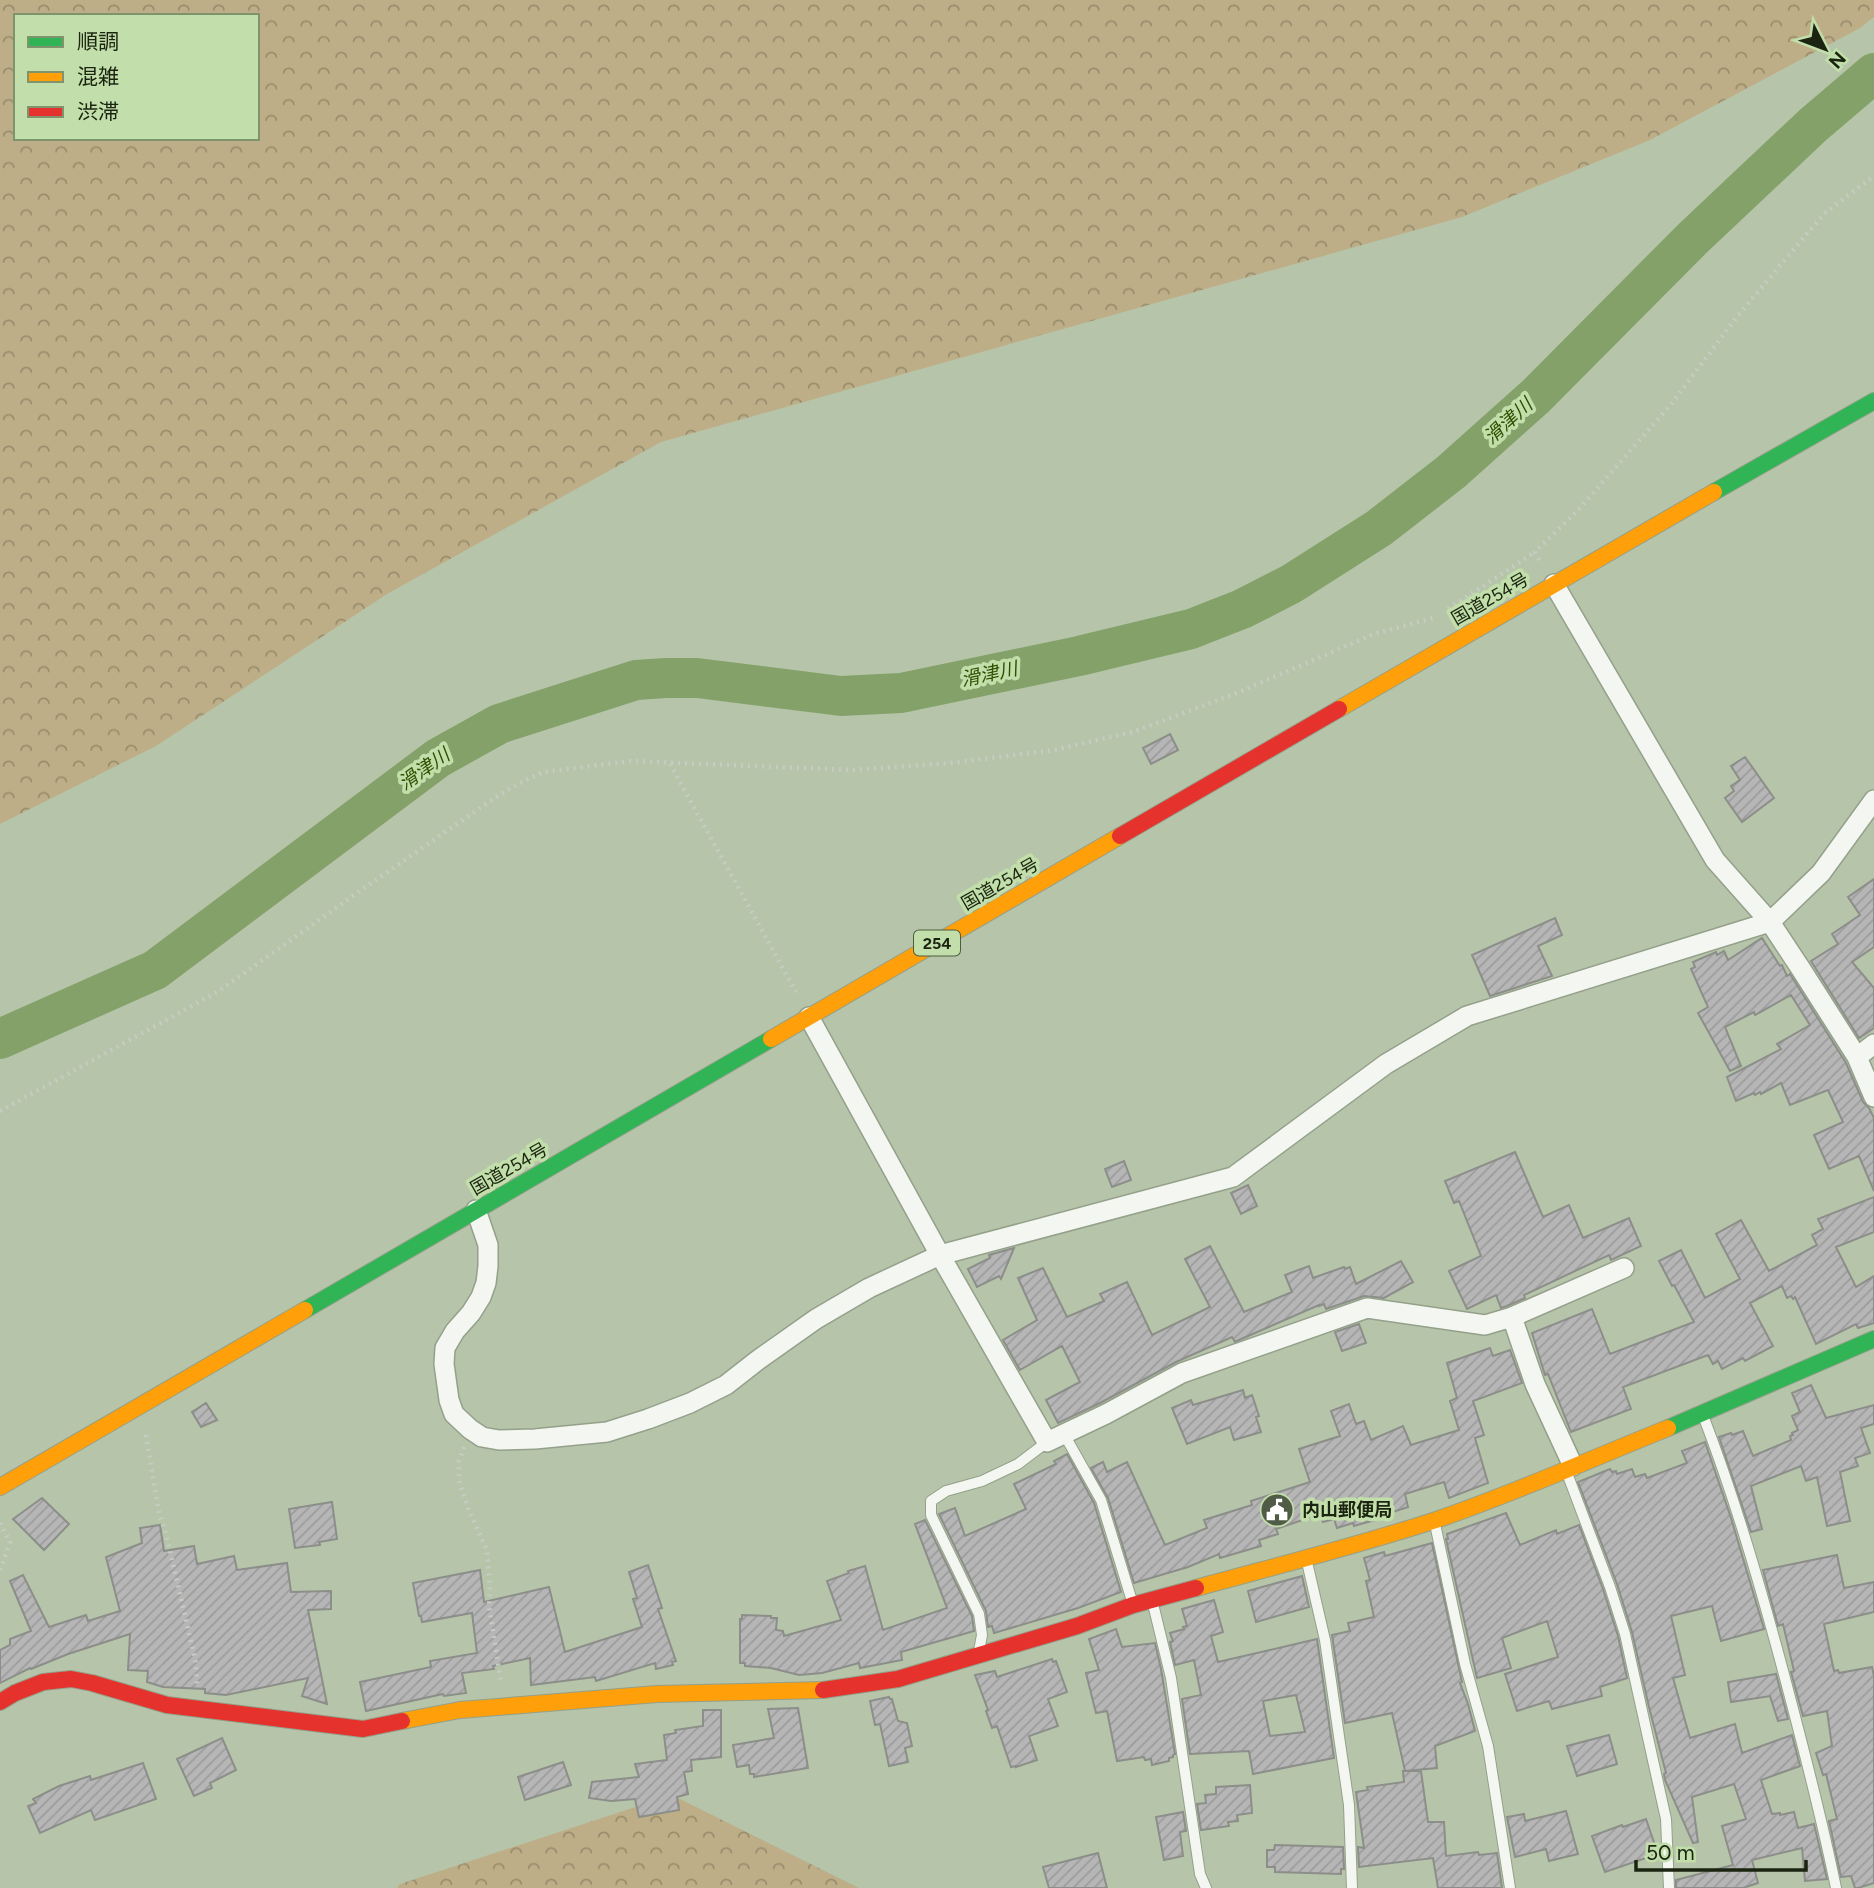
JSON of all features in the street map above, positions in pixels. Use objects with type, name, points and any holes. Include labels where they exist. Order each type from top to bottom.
[{"type":"main road","name":"国道254号","points":[[0,1487],[1554,584],[1874,401]]},
{"type":"main road","points":[[0,1702],[43,1682],[71,1679],[167,1705],[363,1729],[460,1710],[657,1694],[824,1690],[898,1679],[1077,1626],[1133,1605],[1435,1520],[1528,1487],[1874,1339]]},
{"type":"street","points":[[1554,584],[1715,860],[1770,922],[1857,1057],[1874,1097]]},
{"type":"street","points":[[476,1210],[488,1245],[486,1283],[481,1297],[445,1348],[444,1364],[449,1400],[454,1414],[482,1437],[499,1440],[607,1432],[690,1403],[726,1385],[816,1319],[869,1288],[940,1255],[1233,1177],[1386,1065],[1467,1016],[1770,922],[1821,873],[1874,800]]},
{"type":"street","points":[[809,1017],[940,1255],[1055,1438],[1182,1373],[1367,1308],[1485,1325],[1512,1317],[1624,1268]]},
{"type":"street","points":[[1857,1057],[1874,1044]]},
{"type":"street","points":[[1512,1317],[1569,1469]]},
{"type":"lane","points":[[1703,1414],[1728,1480],[1760,1586],[1836,1888]]},
{"type":"lane","points":[[978,1656],[982,1634],[979,1614],[931,1515],[931,1501],[946,1491],[982,1481],[1018,1464],[1055,1438],[1101,1500],[1133,1605]]},
{"type":"lane","points":[[1569,1469],[1625,1634],[1666,1819],[1670,1888]]},
{"type":"lane","points":[[1435,1520],[1465,1664],[1488,1746],[1510,1888]]},
{"type":"lane","points":[[1306,1558],[1325,1640],[1349,1804],[1352,1888]]},
{"type":"lane","points":[[1153,1600],[1171,1678],[1200,1874],[1206,1888]]},
{"type":"path","points":[[1445,611],[1535,552],[1580,508],[1672,402],[1736,317],[1826,212],[1874,176]]},
{"type":"path","points":[[1535,552],[1554,584]]},
{"type":"path","points":[[0,1111],[219,992],[512,787],[542,772],[631,761],[853,770],[951,763],[1054,750],[1133,732],[1239,692],[1374,634],[1434,618],[1458,640]]},
{"type":"path","points":[[669,763],[809,1017]]},
{"type":"path","points":[[136,1408],[148,1441],[159,1513],[196,1663],[197,1686],[193,1708]]},
{"type":"path","points":[[470,1429],[459,1461],[459,1481],[468,1511],[487,1550],[489,1606],[505,1706]]},
{"type":"path","points":[[0,1523],[10,1542],[0,1571]]},
{"type":"green space","points":[[0,0],[1874,0],[1874,17],[1860,28],[1650,140],[1462,217],[661,442],[387,594],[156,746],[0,824]]},
{"type":"green space","points":[[672,1795],[859,1888],[397,1888],[400,1884]]},
{"type":"building","points":[[1170,734],[1178,750],[1151,764],[1143,748]]},
{"type":"building","points":[[1745,757],[1774,798],[1742,822],[1725,798],[1734,791],[1731,786],[1740,780],[1731,766]]},
{"type":"building","points":[[1874,879],[1874,947],[1852,962],[1874,988],[1874,1028],[1859,1038],[1811,961],[1838,944],[1832,934],[1860,915],[1848,897]]},
{"type":"building","points":[[1555,918],[1562,935],[1538,946],[1552,976],[1490,996],[1472,955]]},
{"type":"building","points":[[1762,938],[1787,976],[1790,974],[1846,1063],[1863,1102],[1874,1118],[1874,1191],[1859,1156],[1829,1169],[1814,1135],[1843,1122],[1828,1090],[1790,1105],[1781,1083],[1761,1094],[1754,1093],[1736,1101],[1727,1077],[1781,1049],[1777,1044],[1810,1025],[1791,995],[1755,1015],[1754,1012],[1725,1027],[1741,1066],[1730,1071],[1698,1013],[1708,1007],[1691,969],[1695,967],[1693,962],[1716,952],[1717,955],[1724,951],[1728,960]]},
{"type":"building","points":[[1515,1152],[1543,1217],[1569,1205],[1583,1238],[1629,1218],[1641,1246],[1611,1260],[1609,1255],[1524,1295],[1525,1298],[1507,1306],[1501,1308],[1496,1295],[1467,1309],[1449,1271],[1481,1256],[1459,1201],[1454,1203],[1445,1181]]},
{"type":"building","points":[[1124,1161],[1131,1180],[1112,1187],[1105,1169]]},
{"type":"building","points":[[1248,1185],[1257,1206],[1241,1214],[1231,1193]]},
{"type":"building","points":[[1874,1197],[1874,1232],[1836,1247],[1856,1287],[1874,1276],[1874,1323],[1858,1328],[1856,1324],[1816,1344],[1795,1297],[1787,1298],[1782,1286],[1750,1303],[1773,1346],[1745,1361],[1743,1358],[1722,1369],[1718,1361],[1713,1364],[1708,1355],[1623,1387],[1631,1409],[1571,1432],[1548,1374],[1545,1375],[1532,1333],[1592,1309],[1610,1354],[1694,1322],[1659,1261],[1681,1250],[1705,1298],[1740,1279],[1716,1234],[1741,1220],[1769,1271],[1817,1245],[1812,1235],[1823,1229],[1818,1219]]},
{"type":"building","points":[[1210,1246],[1244,1312],[1292,1292],[1285,1275],[1309,1266],[1313,1278],[1350,1267],[1356,1284],[1401,1261],[1413,1282],[1384,1298],[1364,1296],[1326,1309],[1324,1304],[1319,1305],[1235,1342],[1232,1337],[1176,1362],[1058,1423],[1046,1400],[1080,1382],[1062,1346],[1020,1370],[1003,1340],[1037,1320],[1018,1278],[1043,1268],[1067,1317],[1104,1301],[1100,1294],[1127,1282],[1152,1335],[1210,1307],[1185,1259]]},
{"type":"building","points":[[1014,1248],[1001,1279],[999,1276],[977,1287],[968,1269],[990,1258],[989,1255]]},
{"type":"building","points":[[1359,1324],[1366,1343],[1342,1351],[1335,1332]]},
{"type":"building","points":[[1490,1348],[1493,1356],[1510,1350],[1522,1383],[1473,1401],[1484,1435],[1475,1438],[1488,1483],[1449,1498],[1444,1482],[1405,1494],[1408,1507],[1354,1526],[1353,1523],[1337,1528],[1334,1519],[1323,1522],[1320,1514],[1276,1529],[1278,1534],[1259,1540],[1261,1546],[1220,1558],[1219,1554],[1188,1567],[1134,1583],[1108,1498],[1091,1468],[1103,1462],[1107,1472],[1127,1462],[1165,1545],[1207,1528],[1204,1520],[1310,1482],[1299,1449],[1340,1436],[1331,1411],[1349,1404],[1356,1424],[1364,1421],[1371,1440],[1403,1426],[1411,1445],[1459,1430],[1450,1401],[1457,1398],[1447,1363]]},
{"type":"building","points":[[1811,1385],[1826,1418],[1874,1405],[1874,1424],[1861,1428],[1870,1453],[1855,1458],[1858,1466],[1840,1472],[1850,1521],[1827,1526],[1817,1477],[1806,1481],[1801,1466],[1751,1486],[1762,1529],[1751,1532],[1719,1437],[1743,1431],[1753,1456],[1791,1440],[1792,1433],[1798,1430],[1792,1416],[1800,1412],[1792,1393]]},
{"type":"building","points":[[1243,1390],[1245,1398],[1252,1395],[1261,1432],[1234,1440],[1230,1427],[1187,1444],[1172,1408],[1191,1400],[1193,1405]]},
{"type":"building","points":[[206,1403],[217,1420],[201,1427],[192,1412]]},
{"type":"building","points":[[1705,1442],[1764,1629],[1721,1641],[1712,1606],[1671,1616],[1685,1675],[1673,1678],[1690,1738],[1735,1724],[1742,1753],[1792,1735],[1800,1766],[1761,1780],[1772,1814],[1794,1812],[1798,1828],[1814,1824],[1827,1879],[1805,1881],[1802,1848],[1752,1860],[1758,1883],[1743,1888],[1676,1888],[1676,1880],[1733,1865],[1722,1826],[1746,1819],[1734,1784],[1692,1797],[1698,1842],[1693,1843],[1665,1780],[1666,1773],[1632,1632],[1617,1584],[1578,1482],[1610,1469],[1617,1474],[1632,1469],[1635,1477],[1645,1474],[1647,1478],[1687,1463],[1682,1451]]},
{"type":"building","points":[[1067,1454],[1094,1503],[1121,1592],[994,1633],[992,1626],[988,1627],[986,1611],[939,1514],[955,1508],[965,1536],[1026,1509],[1014,1484],[1056,1464],[1054,1461]]},
{"type":"building","points":[[42,1498],[69,1524],[44,1550],[13,1519]]},
{"type":"building","points":[[332,1502],[337,1539],[319,1542],[320,1545],[295,1548],[289,1509]]},
{"type":"building","points":[[1506,1513],[1520,1545],[1556,1530],[1557,1534],[1579,1525],[1618,1636],[1627,1678],[1600,1687],[1602,1696],[1552,1709],[1549,1701],[1517,1711],[1505,1674],[1558,1657],[1547,1621],[1502,1638],[1511,1668],[1477,1678],[1446,1539],[1447,1534]]},
{"type":"building","points":[[925,1520],[972,1616],[974,1631],[901,1652],[902,1660],[860,1668],[859,1663],[822,1673],[799,1675],[740,1663],[742,1615],[777,1618],[776,1630],[783,1631],[784,1636],[841,1620],[827,1581],[865,1566],[883,1630],[947,1608],[915,1524]]},
{"type":"building","points":[[160,1525],[164,1551],[194,1546],[197,1564],[234,1556],[237,1570],[287,1563],[291,1592],[331,1591],[331,1609],[308,1610],[327,1704],[302,1696],[308,1678],[226,1695],[205,1693],[205,1689],[163,1687],[147,1682],[148,1671],[128,1670],[130,1634],[30,1668],[0,1683],[0,1650],[10,1645],[10,1639],[31,1631],[10,1581],[23,1575],[49,1627],[86,1615],[88,1621],[120,1611],[106,1557],[142,1543],[140,1528]]},
{"type":"building","points":[[1432,1543],[1462,1682],[1460,1683],[1475,1731],[1435,1746],[1437,1768],[1405,1771],[1392,1713],[1345,1723],[1332,1635],[1350,1631],[1348,1623],[1374,1617],[1366,1581],[1370,1580],[1364,1558],[1384,1552],[1385,1556]]},
{"type":"building","points":[[1837,1555],[1844,1588],[1874,1582],[1874,1612],[1824,1624],[1834,1671],[1838,1670],[1839,1673],[1872,1667],[1874,1676],[1874,1883],[1858,1888],[1855,1888],[1851,1876],[1841,1877],[1829,1821],[1837,1819],[1826,1774],[1823,1775],[1816,1753],[1832,1746],[1827,1711],[1803,1716],[1791,1672],[1794,1671],[1783,1624],[1778,1626],[1763,1570]]},
{"type":"building","points":[[648,1565],[662,1608],[658,1609],[676,1661],[672,1662],[673,1665],[656,1669],[655,1663],[596,1681],[595,1677],[531,1685],[530,1658],[493,1666],[494,1669],[462,1673],[466,1693],[443,1694],[366,1711],[360,1682],[431,1667],[430,1661],[477,1653],[472,1613],[422,1622],[413,1583],[480,1570],[484,1602],[549,1587],[565,1652],[642,1627],[633,1599],[637,1598],[629,1572]]},
{"type":"building","points":[[1302,1576],[1309,1607],[1256,1622],[1248,1591]]},
{"type":"building","points":[[1214,1600],[1223,1632],[1211,1636],[1218,1662],[1317,1639],[1334,1758],[1253,1774],[1249,1751],[1190,1754],[1182,1699],[1201,1695],[1194,1660],[1175,1665],[1170,1633],[1187,1626],[1182,1609]],"holes":[[[1296,1695],[1305,1732],[1270,1736],[1263,1701]]]},
{"type":"building","points":[[1116,1629],[1122,1647],[1155,1643],[1175,1754],[1169,1761],[1152,1765],[1151,1759],[1145,1760],[1144,1757],[1117,1761],[1107,1711],[1096,1713],[1086,1673],[1099,1670],[1089,1639]]},
{"type":"building","points":[[1052,1659],[1053,1662],[1056,1661],[1067,1692],[1048,1699],[1058,1726],[1029,1736],[1037,1760],[1011,1767],[997,1726],[992,1728],[975,1675],[995,1671],[997,1677]]},
{"type":"building","points":[[1776,1674],[1788,1719],[1778,1721],[1770,1696],[1731,1702],[1728,1682]]},
{"type":"building","points":[[889,1697],[892,1699],[898,1721],[907,1723],[912,1746],[905,1748],[908,1762],[889,1766],[880,1724],[875,1725],[870,1701]]},
{"type":"building","points":[[798,1708],[808,1768],[754,1777],[754,1774],[750,1774],[749,1765],[737,1767],[733,1745],[774,1738],[768,1709]]},
{"type":"building","points":[[703,1710],[721,1710],[721,1757],[691,1760],[692,1771],[684,1772],[688,1794],[677,1797],[679,1810],[639,1817],[635,1799],[611,1801],[589,1798],[592,1782],[639,1777],[635,1764],[667,1760],[664,1735],[676,1733],[675,1730],[703,1726]]},
{"type":"building","points":[[1609,1735],[1617,1764],[1577,1776],[1567,1746]]},
{"type":"building","points":[[222,1738],[236,1770],[210,1783],[212,1788],[194,1796],[177,1759]]},
{"type":"building","points":[[563,1762],[571,1785],[525,1800],[518,1777]]},
{"type":"building","points":[[143,1763],[156,1799],[95,1820],[91,1810],[40,1833],[28,1806],[36,1803],[33,1799],[59,1786],[90,1776],[91,1780]]},
{"type":"building","points":[[1403,1771],[1421,1771],[1428,1822],[1444,1822],[1446,1856],[1478,1852],[1479,1855],[1497,1853],[1502,1888],[1438,1888],[1433,1858],[1359,1867],[1358,1847],[1364,1848],[1356,1792],[1368,1790],[1367,1787],[1404,1782]]},
{"type":"building","points":[[1250,1785],[1252,1813],[1237,1815],[1238,1821],[1228,1822],[1229,1826],[1201,1830],[1197,1804],[1206,1803],[1205,1795],[1216,1794],[1216,1787]]},
{"type":"building","points":[[1566,1811],[1578,1854],[1549,1861],[1546,1849],[1515,1857],[1507,1817],[1524,1814],[1525,1821]]},
{"type":"building","points":[[1183,1812],[1186,1831],[1180,1832],[1183,1856],[1164,1860],[1156,1817]]},
{"type":"building","points":[[1646,1819],[1658,1854],[1605,1872],[1592,1836]]},
{"type":"building","points":[[1275,1845],[1343,1847],[1344,1869],[1341,1869],[1341,1874],[1275,1872],[1275,1867],[1267,1867],[1267,1850],[1274,1850]]},
{"type":"building","points":[[1098,1853],[1107,1888],[1049,1888],[1043,1867]]},
{"type":"waterway","name":"滑津川","points":[[0,1039],[155,970],[438,758],[499,724],[636,680],[697,678],[841,696],[901,693],[1079,656],[1191,629],[1242,609],[1291,584],[1379,528],[1451,472],[1536,396],[1692,239],[1813,125],[1874,73]]},
{"type":"traffic: fast","points":[[1714,492],[1874,401]]},
{"type":"traffic: fast","points":[[305,1310],[771,1039]]},
{"type":"traffic: fast","points":[[1668,1428],[1874,1339]]},
{"type":"traffic: slow","points":[[1339,709],[1714,492]]},
{"type":"traffic: slow","points":[[771,1039],[1120,836]]},
{"type":"traffic: slow","points":[[0,1487],[305,1310]]},
{"type":"traffic: slow","points":[[1196,1588],[1436,1520],[1668,1428]]},
{"type":"traffic: slow","points":[[402,1721],[460,1710],[657,1694],[823,1690]]},
{"type":"traffic: jam","points":[[1120,836],[1339,709]]},
{"type":"traffic: jam","points":[[823,1690],[898,1679],[1077,1626],[1133,1605],[1196,1588]]},
{"type":"traffic: jam","points":[[0,1702],[43,1682],[71,1679],[167,1705],[363,1729],[402,1721]]},
{"type":"place","name":"内山郵便局","points":[[1277,1510]]}]
